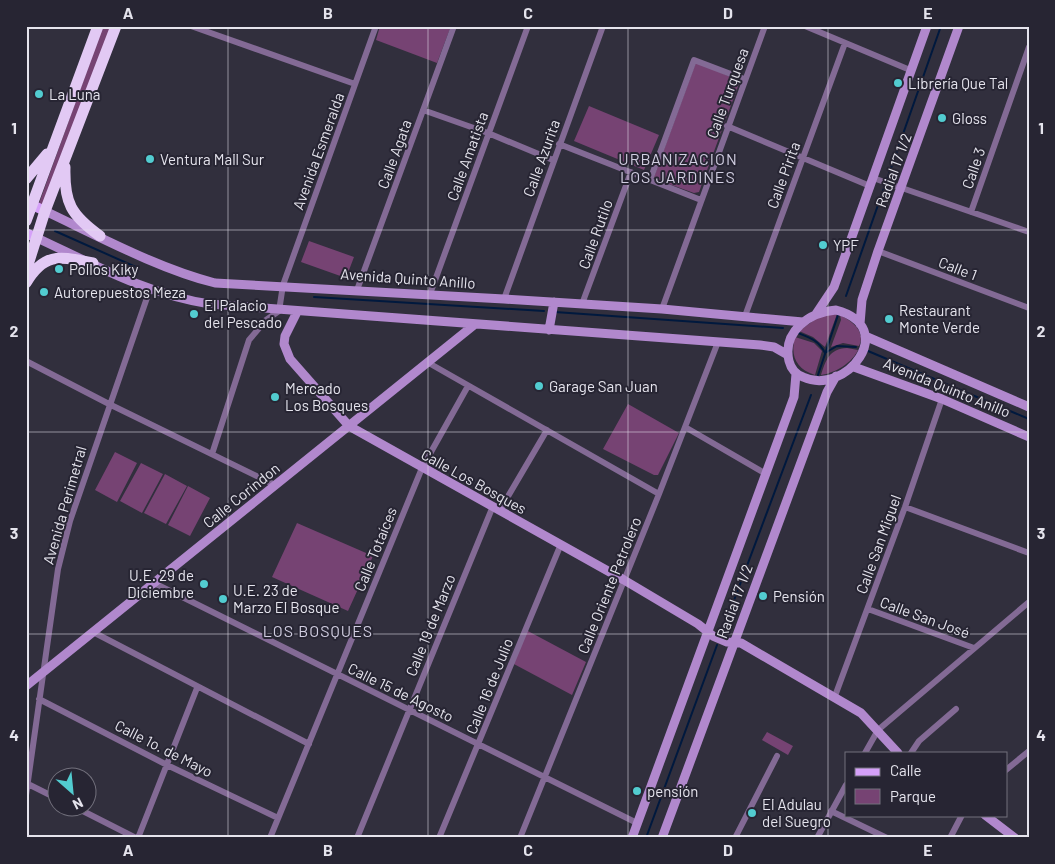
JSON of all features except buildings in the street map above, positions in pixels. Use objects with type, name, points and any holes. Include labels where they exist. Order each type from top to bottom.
[{"type":"highway","points":[[26,221],[30,204],[98,26]]},
{"type":"highway","points":[[26,271],[32,235],[46,211],[116,26]]},
{"type":"highway","points":[[26,179],[34,172],[53,147]]},
{"type":"highway","points":[[66,158],[65,178],[68,203],[83,223],[100,236]]},
{"type":"highway","points":[[26,283],[34,270],[53,258],[70,258],[93,263]]},
{"type":"main road","name":"Radial 17 1/2","points":[[816,314],[834,287],[874,181],[926,26]]},
{"type":"main road","name":"Radial 17 1/2","points":[[860,324],[862,300],[899,187],[959,26]]},
{"type":"main road","name":"Avenida Quinto Anillo","points":[[30,204],[196,278],[215,283],[283,285],[504,298],[662,309],[803,322]]},
{"type":"main road","points":[[32,235],[150,289],[192,302],[280,311],[774,347],[788,356]]},
{"type":"main road","points":[[549,330],[554,302]]},
{"type":"main road","points":[[836,310],[849,313],[860,324],[865,336],[866,347],[854,366],[836,376],[819,380],[808,380],[796,374],[790,366],[788,356],[790,338],[803,322],[816,314],[836,310]]},
{"type":"main road","name":"Calle Los Bosques","points":[[297,312],[285,336],[284,344],[290,359],[349,426],[624,580],[713,636],[741,643],[835,696],[861,713],[897,752]]},
{"type":"main road","name":"Calle Corindon","points":[[26,686],[474,325]]},
{"type":"main road","name":"Avenida Quinto Anillo","points":[[865,336],[1029,407]]},
{"type":"main road","name":"Avenida Quinto Anillo","points":[[854,366],[942,399],[1029,437]]},
{"type":"main road","name":"Radial 17 1/2","points":[[632,838],[794,397],[796,374]]},
{"type":"main road","name":"Radial 17 1/2","points":[[663,837],[827,392],[836,376]]},
{"type":"main road","points":[[986,816],[1015,838]]},
{"type":"street","points":[[191,26],[355,84]]},
{"type":"street","name":"Avenida Esmeralda","points":[[283,285],[376,26]]},
{"type":"street","name":"Calle Agata","points":[[356,290],[454,26]]},
{"type":"street","name":"Calle Amatista","points":[[430,294],[528,26]]},
{"type":"street","name":"Calle Azurita","points":[[504,298],[603,26]]},
{"type":"street","name":"Calle Turquesa","points":[[662,309],[744,79],[765,26]]},
{"type":"street","points":[[805,26],[910,70]]},
{"type":"street","name":"Calle Pirita","points":[[745,316],[845,43]]},
{"type":"street","name":"Calle 3","points":[[971,212],[1029,47]]},
{"type":"street","points":[[650,180],[694,60],[744,79]]},
{"type":"street","points":[[423,110],[488,133],[553,160]]},
{"type":"street","points":[[728,126],[803,157],[874,181],[899,187],[1029,232]]},
{"type":"street","points":[[559,144],[701,200]]},
{"type":"street","name":"Calle Rutilo","points":[[582,304],[631,172]]},
{"type":"street","name":"Calle 1","points":[[878,251],[1029,308]]},
{"type":"street","points":[[212,454],[249,340],[266,320],[280,311],[283,285]]},
{"type":"street","name":"Avenida Perimetral","points":[[26,795],[58,569],[67,530],[150,289]]},
{"type":"street","name":"Calle Oriente Petrolero","points":[[520,838],[660,494],[718,342]]},
{"type":"street","points":[[26,361],[275,485]]},
{"type":"street","points":[[427,362],[660,494]]},
{"type":"street","name":"Calle Totaíces","points":[[270,838],[422,468],[468,386]]},
{"type":"street","name":"Calle San Miguel","points":[[835,696],[905,507],[942,399]]},
{"type":"street","points":[[685,427],[766,474]]},
{"type":"street","name":"Calle 19 de Marzo","points":[[357,838],[409,710],[497,508],[547,430]]},
{"type":"street","points":[[905,507],[1029,553]]},
{"type":"street","name":"Calle 16 de Julio","points":[[440,838],[561,544]]},
{"type":"street","name":"Calle 15 de Agosto","points":[[154,583],[637,823]]},
{"type":"street","points":[[866,752],[878,730],[1028,604]]},
{"type":"street","name":"Calle San José","points":[[868,609],[974,648]]},
{"type":"street","points":[[93,632],[197,688],[309,744]]},
{"type":"street","points":[[93,816],[137,838],[197,688]]},
{"type":"street","name":"Calle 1o. de Mayo","points":[[39,698],[167,765],[278,818]]},
{"type":"street","points":[[912,752],[919,741],[956,709]]},
{"type":"street","points":[[1008,768],[1029,752]]},
{"type":"street","points":[[735,838],[777,756]]},
{"type":"street","points":[[28,784],[48,794]]},
{"type":"street","points":[[817,838],[845,787]]},
{"type":"street","points":[[831,811],[887,838]]},
{"type":"street","points":[[950,838],[961,816]]},
{"type":"green space","points":[[103,26],[113,26],[43,208],[38,206]]},
{"type":"green space","points":[[380,26],[451,26],[437,63],[376,40]]},
{"type":"green space","points":[[696,62],[740,81],[699,192],[694,193],[654,177]]},
{"type":"green space","points":[[589,106],[659,135],[644,170],[574,141]]},
{"type":"green space","points":[[309,241],[354,257],[346,278],[301,262]]},
{"type":"green space","points":[[837,314],[825,347],[813,337],[799,331],[820,316]]},
{"type":"green space","points":[[840,315],[857,327],[861,336],[859,346],[843,343],[831,347],[841,320]]},
{"type":"green space","points":[[795,337],[814,343],[822,351],[815,375],[803,369],[796,361],[793,350]]},
{"type":"green space","points":[[847,348],[858,350],[852,359],[843,367],[821,375],[829,356],[836,351]]},
{"type":"green space","points":[[628,404],[679,433],[658,475],[654,475],[603,449]]},
{"type":"green space","points":[[115,452],[137,463],[117,502],[95,490]]},
{"type":"green space","points":[[141,463],[163,474],[142,513],[120,501]]},
{"type":"green space","points":[[165,474],[187,486],[166,524],[144,513]]},
{"type":"green space","points":[[188,486],[210,498],[190,536],[168,525]]},
{"type":"green space","points":[[297,523],[373,556],[348,611],[272,577]]},
{"type":"green space","points":[[526,630],[586,662],[572,695],[512,663]]},
{"type":"green space","points":[[767,732],[793,746],[788,755],[762,740]]},
{"type":"waterway","points":[[846,296],[941,26]]},
{"type":"waterway","points":[[55,231],[138,268]]},
{"type":"waterway","points":[[314,297],[544,311]]},
{"type":"waterway","points":[[555,312],[783,328]]},
{"type":"waterway","points":[[818,375],[838,315]]},
{"type":"waterway","points":[[798,333],[814,340],[825,353],[837,346],[856,347]]},
{"type":"waterway","points":[[868,351],[1029,419]]},
{"type":"waterway","points":[[721,635],[811,395]]},
{"type":"waterway","points":[[646,838],[717,645]]},
{"type":"place","name":"Librería Que Tal","points":[[898,83]]},
{"type":"place","name":"La Luna","points":[[39,94]]},
{"type":"place","name":"Gloss","points":[[942,118]]},
{"type":"place","name":"Ventura Mall Sur","points":[[150,159]]},
{"type":"place","name":"YPF","points":[[823,245]]},
{"type":"place","name":"Pollos Kiky","points":[[59,269]]},
{"type":"place","name":"Autorepuestos Meza","points":[[44,292]]},
{"type":"place","name":"El Palacio del Pescado","points":[[194,314]]},
{"type":"place","name":"Restaurant Monte Verde","points":[[889,319]]},
{"type":"place","name":"Garage San Juan","points":[[539,386]]},
{"type":"place","name":"Mercado Los Bosques","points":[[275,397]]},
{"type":"place","name":"U.E. 29 de Diciembre","points":[[204,584]]},
{"type":"place","name":"Pensión","points":[[763,596]]},
{"type":"place","name":"U.E. 23 de Marzo El Bosque","points":[[223,599]]},
{"type":"place","name":"pensión","points":[[637,791]]},
{"type":"place","name":"El Adulau del Suegro","points":[[752,813]]},
{"type":"district","name":"URBANIZACION LOS JARDINES","points":[[678,167]]},
{"type":"district","name":"LOS BOSQUES","points":[[318,630]]}]
